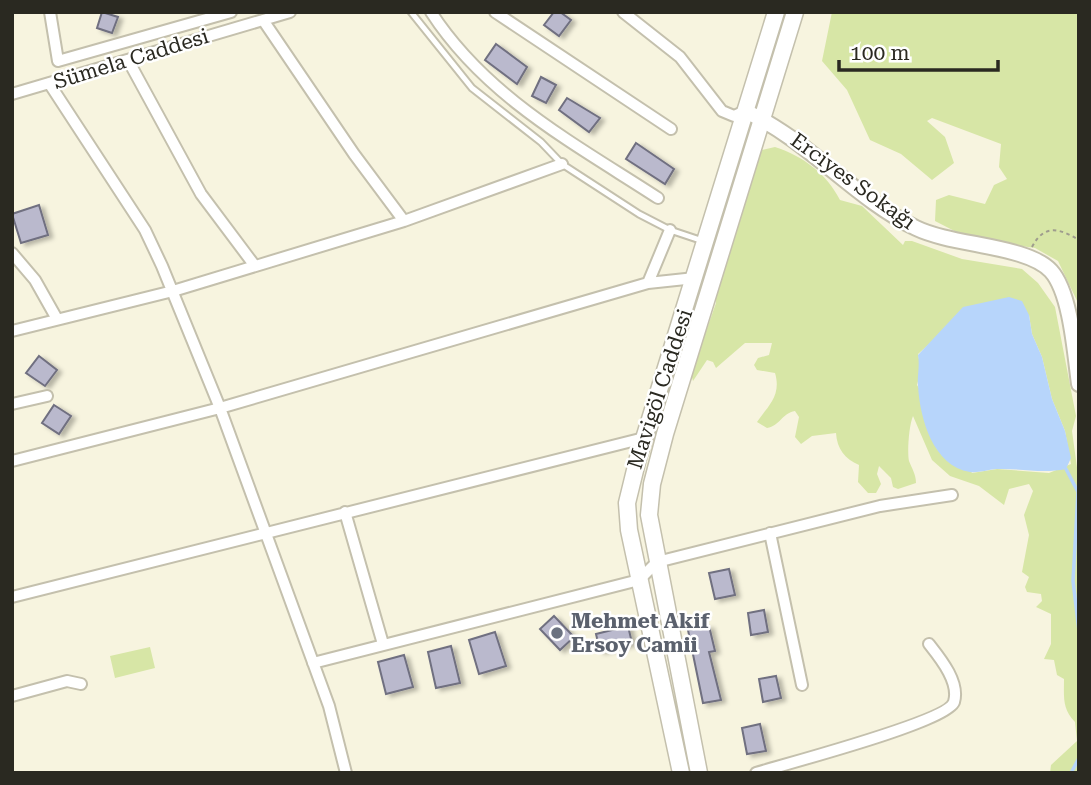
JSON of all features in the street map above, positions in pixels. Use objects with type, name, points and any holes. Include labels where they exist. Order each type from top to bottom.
[{"type":"main road","name":"Mavigöl Caddesi","points":[[681,773],[639,580],[627,503],[644,438],[776,12]]},
{"type":"main road","name":"Mavigöl Caddesi","points":[[699,773],[649,515],[652,484],[795,12]]},
{"type":"street","points":[[50,12],[58,61],[231,12]]},
{"type":"street","name":"Sümela Caddesi","points":[[12,93],[290,12]]},
{"type":"street","points":[[431,12],[490,83],[540,121],[658,198]]},
{"type":"street","points":[[495,12],[671,129]]},
{"type":"street","points":[[623,12],[680,57],[722,111],[734,116],[745,111]]},
{"type":"street","points":[[264,20],[354,154],[404,221]]},
{"type":"street","points":[[128,60],[201,194],[254,266]]},
{"type":"street","points":[[49,83],[145,230],[173,291],[329,706],[346,773]]},
{"type":"street","name":"Erciyes Sokağı","points":[[745,111],[792,136],[915,227],[961,243],[1026,256],[1050,269],[1060,287],[1079,384]]},
{"type":"street","points":[[12,331],[173,291],[404,221],[562,164]]},
{"type":"street","points":[[648,283],[670,230]]},
{"type":"street","points":[[12,253],[35,280],[57,319]]},
{"type":"street","points":[[12,461],[219,408],[648,283],[695,278]]},
{"type":"street","points":[[12,404],[47,396]]},
{"type":"street","points":[[12,597],[644,438]]},
{"type":"street","points":[[313,663],[639,580],[657,562],[880,506],[952,495]]},
{"type":"street","points":[[345,512],[383,644]]},
{"type":"street","points":[[770,533],[802,685]]},
{"type":"street","points":[[756,773],[889,733],[949,709],[954,699],[951,681],[942,660],[929,644]]},
{"type":"street","points":[[12,696],[67,681],[81,684]]},
{"type":"lane","points":[[411,12],[472,88],[541,142],[562,164],[670,230],[706,243]]},
{"type":"path","points":[[1026,256],[1041,232],[1062,230],[1079,240]]},
{"type":"green space","points":[[832,12],[1079,12],[1079,305],[1058,261],[1035,248],[968,238],[935,221],[936,200],[949,195],[985,204],[994,185],[1007,179],[999,167],[1001,144],[932,118],[927,121],[945,137],[954,163],[932,180],[901,154],[870,140],[847,90],[822,61]]},
{"type":"green space","points":[[775,147],[795,155],[813,167],[828,182],[840,200],[862,206],[903,245],[905,241],[912,241],[962,259],[1022,269],[1038,283],[1055,307],[1076,416],[1072,431],[1079,482],[1077,773],[1050,773],[1051,765],[1077,741],[1075,722],[1065,702],[1064,679],[1057,675],[1054,660],[1044,659],[1051,644],[1051,614],[1036,607],[1042,601],[1041,594],[1027,592],[1025,587],[1029,577],[1022,572],[1029,535],[1024,515],[1033,491],[1029,484],[1009,489],[1004,505],[979,486],[950,476],[932,460],[913,416],[908,457],[916,483],[898,489],[893,487],[891,478],[879,466],[877,474],[881,484],[876,493],[868,493],[858,482],[859,465],[843,453],[836,433],[812,436],[801,444],[795,437],[799,417],[795,411],[771,427],[767,428],[757,422],[775,395],[777,381],[775,373],[757,370],[754,365],[758,358],[769,355],[772,343],[745,343],[716,368],[713,362],[707,360],[693,381],[691,374],[716,303],[715,296],[747,183],[762,150]],"holes":[[[1029,315],[1032,334],[1065,431],[1071,464],[1049,473],[997,469],[972,473],[917,385],[921,370],[918,354],[939,335]]]},
{"type":"green space","points":[[150,647],[155,668],[115,678],[110,656]]},
{"type":"water","points":[[1009,297],[1022,301],[1029,315],[1032,334],[1042,357],[1052,399],[1065,431],[1071,458],[1066,469],[996,469],[970,472],[947,461],[938,451],[926,426],[919,399],[918,355],[963,307]]},
{"type":"building","points":[[102,12],[118,17],[112,33],[97,28]]},
{"type":"building","points":[[554,12],[560,12],[571,20],[559,36],[544,25]]},
{"type":"building","points":[[496,44],[527,67],[517,84],[485,60]]},
{"type":"building","points":[[541,77],[556,85],[546,103],[532,96]]},
{"type":"building","points":[[567,98],[600,118],[589,132],[559,110]]},
{"type":"building","points":[[636,143],[674,169],[665,184],[626,159]]},
{"type":"building","points":[[39,205],[48,235],[21,243],[12,214]]},
{"type":"building","points":[[39,356],[57,370],[45,386],[26,373]]},
{"type":"building","points":[[54,405],[71,416],[59,434],[42,423]]},
{"type":"building","points":[[729,569],[735,595],[715,599],[709,573]]},
{"type":"building","points":[[764,610],[768,632],[751,635],[748,613]]},
{"type":"building","name":"Mehmet Akif Ersoy Camii","points":[[554,616],[574,637],[560,650],[540,629]]},
{"type":"building","points":[[628,626],[632,643],[600,651],[596,634]]},
{"type":"building","points":[[709,626],[715,651],[709,652],[721,700],[703,703],[688,630]]},
{"type":"building","points":[[495,632],[506,666],[479,674],[469,640]]},
{"type":"building","points":[[451,646],[460,683],[436,688],[428,652]]},
{"type":"building","points":[[404,655],[413,687],[386,694],[378,662]]},
{"type":"building","points":[[776,676],[781,698],[763,702],[759,679]]},
{"type":"building","points":[[760,724],[766,751],[747,754],[742,728]]},
{"type":"waterway","points":[[1066,469],[1078,492],[1073,581],[1079,631]]},
{"type":"waterway","points":[[1071,773],[1079,758]]},
{"type":"place","name":"Mehmet Akif Ersoy Camii","points":[[557,633]]}]
